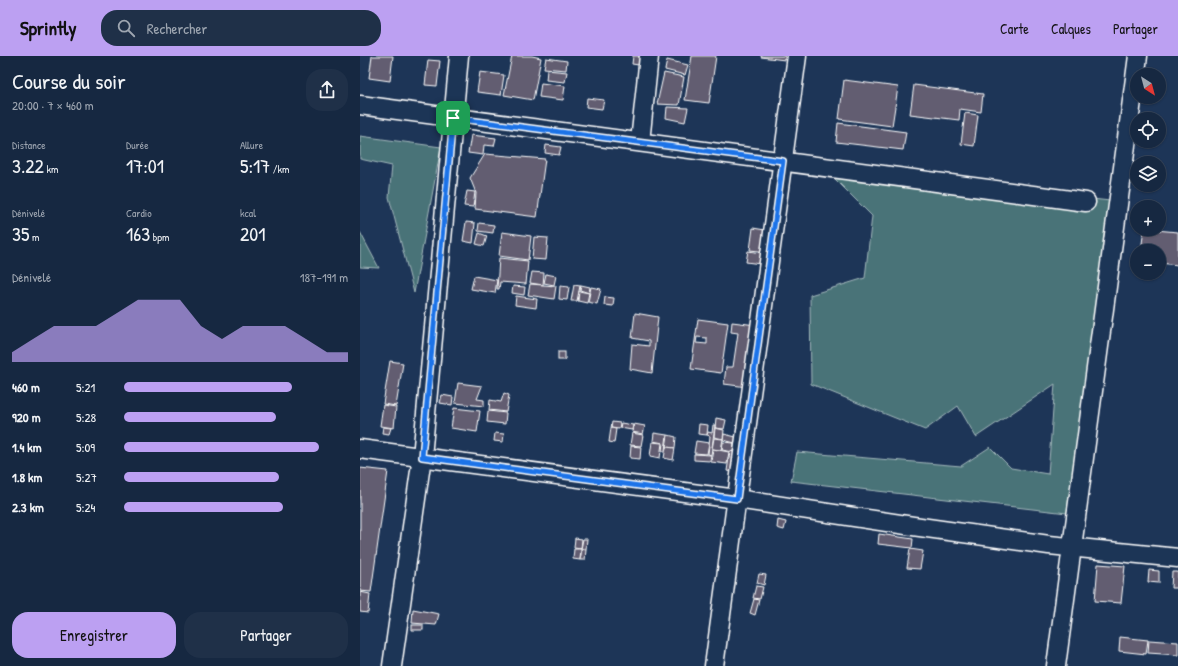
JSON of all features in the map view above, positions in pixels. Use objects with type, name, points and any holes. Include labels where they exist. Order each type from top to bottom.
[{"type":"street","points":[[392,666],[422,457],[459,56]]},
{"type":"street","points":[[640,142],[649,56]]},
{"type":"street","points":[[714,666],[797,56]]},
{"type":"street","points":[[1056,666],[1138,56]]},
{"type":"street","points":[[360,105],[1086,202]]},
{"type":"street","points":[[360,449],[737,499],[921,527],[1072,547],[1178,558]]},
{"type":"green space","points":[[360,136],[441,147],[414,293],[389,197],[392,166],[360,159]]},
{"type":"green space","points":[[825,169],[1110,201],[1067,513],[791,481],[797,452],[961,466],[990,447],[1011,468],[1048,474],[1055,384],[976,437],[958,406],[925,430],[811,384],[810,295],[865,278],[872,216]]},
{"type":"green space","points":[[360,232],[379,268],[360,267]]},
{"type":"building","points":[[372,56],[393,56],[390,81],[369,78]]},
{"type":"building","points":[[512,56],[532,56],[541,58],[533,100],[504,95]]},
{"type":"building","points":[[633,56],[647,56],[645,66],[632,64]]},
{"type":"building","points":[[692,56],[716,56],[709,103],[685,100]]},
{"type":"building","points":[[785,56],[785,60],[761,57]]},
{"type":"building","points":[[546,58],[567,61],[566,70],[544,68]]},
{"type":"building","points":[[428,60],[440,61],[437,86],[425,85]]},
{"type":"building","points":[[667,60],[688,65],[685,75],[665,70]]},
{"type":"building","points":[[547,70],[567,72],[565,82],[546,80]]},
{"type":"building","points":[[480,72],[504,75],[501,95],[477,92]]},
{"type":"building","points":[[664,73],[684,77],[679,105],[657,104]]},
{"type":"building","points":[[844,80],[898,87],[892,126],[839,119]]},
{"type":"building","points":[[541,83],[565,86],[563,100],[539,97]]},
{"type":"building","points":[[914,85],[983,94],[981,112],[960,109],[959,120],[910,114]]},
{"type":"building","points":[[587,98],[604,100],[602,109],[586,107]]},
{"type":"building","points":[[667,107],[688,108],[685,122],[666,118]]},
{"type":"building","points":[[965,113],[978,115],[974,146],[961,144]]},
{"type":"building","points":[[838,123],[906,132],[903,150],[836,142]]},
{"type":"building","points":[[471,135],[496,138],[494,146],[484,145],[483,155],[468,153]]},
{"type":"building","points":[[546,145],[561,147],[559,155],[545,153]]},
{"type":"building","points":[[485,154],[545,159],[537,217],[475,209],[476,193],[470,178]]},
{"type":"building","points":[[467,191],[475,192],[473,207],[464,206]]},
{"type":"building","points":[[466,222],[475,223],[473,243],[463,241]]},
{"type":"building","points":[[479,223],[494,225],[493,233],[478,231]]},
{"type":"building","points":[[753,228],[771,231],[768,252],[750,250]]},
{"type":"building","points":[[1166,231],[1178,232],[1178,265],[1166,264],[1166,244],[1142,244],[1143,236],[1166,236]]},
{"type":"building","points":[[502,232],[531,236],[528,260],[499,256]]},
{"type":"building","points":[[479,233],[487,236],[484,246],[476,244]]},
{"type":"building","points":[[534,237],[548,238],[546,260],[532,259]]},
{"type":"building","points":[[748,251],[769,254],[768,265],[746,262]]},
{"type":"building","points":[[499,258],[528,261],[526,284],[500,282],[499,289],[497,289]]},
{"type":"building","points":[[532,272],[544,273],[543,285],[530,283]]},
{"type":"building","points":[[546,274],[556,276],[554,285],[544,283]]},
{"type":"building","points":[[474,276],[497,280],[495,293],[471,289]]},
{"type":"building","points":[[530,284],[556,286],[554,299],[528,295]]},
{"type":"building","points":[[574,285],[580,286],[577,301],[571,301]]},
{"type":"building","points":[[581,285],[590,287],[589,293],[580,290]]},
{"type":"building","points":[[513,286],[525,287],[524,295],[512,293]]},
{"type":"building","points":[[560,286],[569,287],[567,300],[559,299]]},
{"type":"building","points":[[591,287],[601,289],[597,304],[588,302]]},
{"type":"building","points":[[579,291],[589,293],[587,303],[578,301]]},
{"type":"building","points":[[516,296],[537,299],[536,308],[515,305]]},
{"type":"building","points":[[605,297],[614,298],[613,306],[604,305]]},
{"type":"building","points":[[635,313],[658,317],[652,373],[630,369],[632,344],[649,346],[649,341],[632,338]]},
{"type":"building","points":[[698,319],[728,323],[721,373],[691,369]],"holes":[[[697,337],[707,338],[707,344],[696,343]]]},
{"type":"building","points":[[732,322],[764,326],[755,388],[724,384],[726,367],[733,367],[738,333],[731,332]]},
{"type":"building","points":[[558,352],[565,352],[565,360],[558,360]]},
{"type":"building","points":[[390,361],[403,363],[396,406],[383,404]]},
{"type":"building","points":[[458,383],[482,386],[477,399],[484,400],[484,406],[455,403]]},
{"type":"building","points":[[504,393],[509,395],[506,412],[489,410],[490,400],[501,402]]},
{"type":"building","points":[[442,395],[453,397],[452,405],[440,403]]},
{"type":"building","points":[[383,405],[396,407],[394,428],[380,426]]},
{"type":"building","points":[[454,408],[480,411],[477,432],[451,428]]},
{"type":"building","points":[[488,411],[506,413],[505,424],[487,422]]},
{"type":"building","points":[[716,418],[726,420],[724,429],[715,428]]},
{"type":"building","points":[[612,422],[620,423],[619,429],[611,428]]},
{"type":"building","points":[[621,423],[633,425],[632,430],[620,428]]},
{"type":"building","points":[[634,424],[645,426],[643,434],[632,432]]},
{"type":"building","points":[[699,424],[708,425],[707,435],[698,434]]},
{"type":"building","points":[[713,425],[715,425],[711,455],[708,454],[710,436],[707,435],[708,432],[712,433]]},
{"type":"building","points":[[383,427],[391,428],[389,434],[382,433]]},
{"type":"building","points":[[611,428],[616,429],[614,443],[609,442]]},
{"type":"building","points":[[715,428],[724,430],[723,439],[714,437]]},
{"type":"building","points":[[495,433],[504,434],[503,442],[494,441]]},
{"type":"building","points":[[632,433],[643,435],[641,446],[630,445]]},
{"type":"building","points":[[654,433],[667,435],[665,451],[662,451],[663,443],[653,441]]},
{"type":"building","points":[[724,434],[736,437],[735,443],[723,440]]},
{"type":"building","points":[[668,435],[676,437],[675,448],[666,447]]},
{"type":"building","points":[[714,438],[723,439],[721,450],[712,449]]},
{"type":"building","points":[[696,441],[709,443],[707,454],[694,453]]},
{"type":"building","points":[[652,442],[662,443],[660,458],[650,456]]},
{"type":"building","points":[[723,442],[734,443],[733,452],[722,450]]},
{"type":"building","points":[[631,446],[641,447],[640,459],[630,458]]},
{"type":"building","points":[[666,447],[675,448],[673,460],[664,458]]},
{"type":"building","points":[[713,449],[729,452],[727,464],[711,462]]},
{"type":"building","points":[[730,451],[739,453],[736,472],[727,471]]},
{"type":"building","points":[[694,454],[711,455],[710,461],[694,460]]},
{"type":"building","points":[[360,468],[388,471],[371,592],[360,591]]},
{"type":"building","points":[[778,520],[786,522],[784,530],[777,528]]},
{"type":"building","points":[[879,534],[913,539],[912,548],[878,544]]},
{"type":"building","points":[[575,538],[582,539],[581,549],[574,548]]},
{"type":"building","points":[[583,539],[587,539],[586,549],[581,549]]},
{"type":"building","points":[[574,549],[581,549],[580,560],[573,559]]},
{"type":"building","points":[[582,549],[586,550],[585,560],[580,560]]},
{"type":"building","points":[[910,549],[923,551],[920,569],[907,568]]},
{"type":"building","points":[[1098,564],[1125,566],[1121,603],[1095,601]]},
{"type":"building","points":[[1149,570],[1159,571],[1159,583],[1148,582]]},
{"type":"building","points":[[1172,572],[1178,572],[1178,588],[1171,588]]},
{"type":"building","points":[[759,574],[766,575],[764,585],[757,583]]},
{"type":"building","points":[[756,586],[763,587],[760,599],[753,598]]},
{"type":"building","points":[[360,592],[370,594],[368,613],[360,612]]},
{"type":"building","points":[[754,599],[759,600],[755,615],[750,613]]},
{"type":"building","points":[[413,609],[439,614],[436,625],[412,623]]},
{"type":"building","points":[[412,625],[423,625],[423,630],[412,630]]},
{"type":"building","points":[[1120,637],[1148,640],[1146,654],[1119,651]]},
{"type":"building","points":[[1149,640],[1178,642],[1178,655],[1148,653]]},
{"type":"route","points":[[453,118],[783,161],[737,499],[422,457],[453,118]]}]
